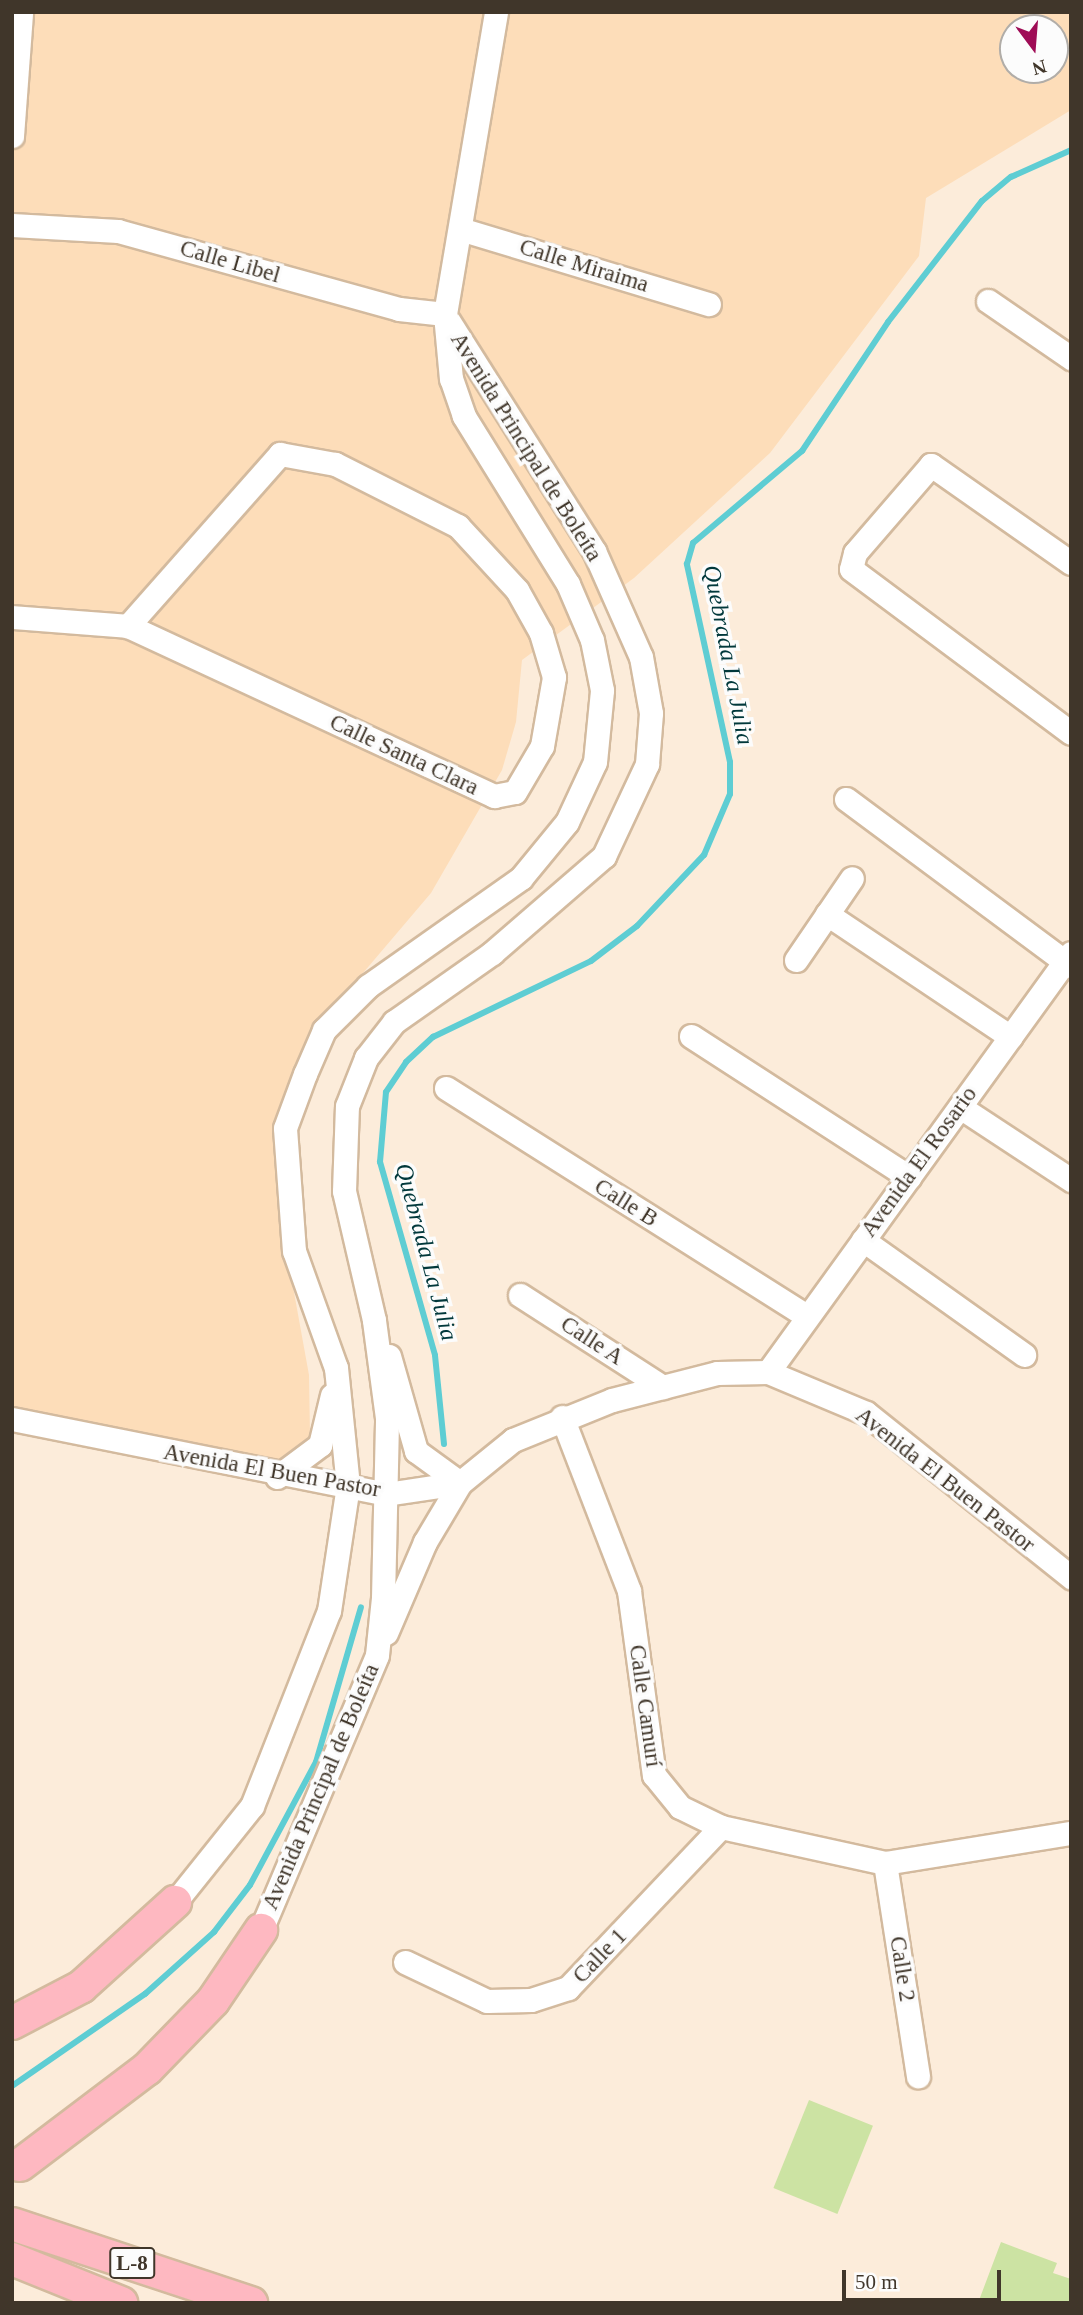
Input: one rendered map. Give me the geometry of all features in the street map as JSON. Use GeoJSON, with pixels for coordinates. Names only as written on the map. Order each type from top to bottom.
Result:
{"type":"FeatureCollection","features":[{"type":"Feature","properties":{"kind":"highway"},"geometry":{"type":"LineString","coordinates":[[12,2023],[81,1987],[175,1902]]}},
{"type":"Feature","properties":{"kind":"highway"},"geometry":{"type":"LineString","coordinates":[[20,2165],[147,2069],[212,2001],[261,1930]]}},
{"type":"Feature","properties":{"kind":"highway","name":"L-8"},"geometry":{"type":"LineString","coordinates":[[12,2224],[251,2303]]}},
{"type":"Feature","properties":{"kind":"highway","name":"L-8"},"geometry":{"type":"LineString","coordinates":[[12,2259],[121,2303]]}},
{"type":"Feature","properties":{"kind":"street"},"geometry":{"type":"LineString","coordinates":[[12,136],[21,12]]}},
{"type":"Feature","properties":{"kind":"street","name":"Avenida Principal de Boleíta"},"geometry":{"type":"LineString","coordinates":[[175,1902],[252,1805],[297,1704],[329,1611],[348,1486],[336,1368],[294,1251],[285,1128],[324,1030],[368,986],[521,878],[567,822],[595,762],[601,690],[592,640],[568,584],[464,416],[451,379],[445,314],[496,12]]}},
{"type":"Feature","properties":{"kind":"street","name":"Calle Libel"},"geometry":{"type":"LineString","coordinates":[[12,225],[118,231],[399,309],[445,314]]}},
{"type":"Feature","properties":{"kind":"street","name":"Calle Miraima"},"geometry":{"type":"LineString","coordinates":[[460,229],[709,304]]}},
{"type":"Feature","properties":{"kind":"street"},"geometry":{"type":"LineString","coordinates":[[988,300],[1071,358]]}},
{"type":"Feature","properties":{"kind":"street","name":"Avenida Principal de Boleíta"},"geometry":{"type":"LineString","coordinates":[[261,1930],[377,1656],[386,1494],[387,1418],[374,1320],[344,1191],[347,1106],[366,1058],[394,1022],[492,953],[604,856],[647,764],[651,713],[641,657],[594,551],[513,432],[445,314]]}},
{"type":"Feature","properties":{"kind":"street","name":"Calle Santa Clara"},"geometry":{"type":"LineString","coordinates":[[12,617],[128,626],[494,796],[515,792],[542,746],[554,677],[541,633],[517,590],[458,526],[335,464],[280,454],[128,626]]}},
{"type":"Feature","properties":{"kind":"street"},"geometry":{"type":"LineString","coordinates":[[1071,563],[931,465],[855,553],[851,569],[1071,733]]}},
{"type":"Feature","properties":{"kind":"street"},"geometry":{"type":"LineString","coordinates":[[846,799],[1069,960]]}},
{"type":"Feature","properties":{"kind":"street"},"geometry":{"type":"LineString","coordinates":[[796,960],[852,878]]}},
{"type":"Feature","properties":{"kind":"street"},"geometry":{"type":"LineString","coordinates":[[827,914],[1011,1037]]}},
{"type":"Feature","properties":{"kind":"street","name":"Avenida El Rosario"},"geometry":{"type":"LineString","coordinates":[[768,1372],[1069,960]]}},
{"type":"Feature","properties":{"kind":"street"},"geometry":{"type":"LineString","coordinates":[[691,1036],[909,1177]]}},
{"type":"Feature","properties":{"kind":"street","name":"Calle B"},"geometry":{"type":"LineString","coordinates":[[446,1088],[807,1316]]}},
{"type":"Feature","properties":{"kind":"street"},"geometry":{"type":"LineString","coordinates":[[960,1107],[1071,1180]]}},
{"type":"Feature","properties":{"kind":"street"},"geometry":{"type":"LineString","coordinates":[[863,1240],[1024,1355]]}},
{"type":"Feature","properties":{"kind":"street","name":"Calle A"},"geometry":{"type":"LineString","coordinates":[[520,1295],[663,1387]]}},
{"type":"Feature","properties":{"kind":"street"},"geometry":{"type":"LineString","coordinates":[[374,1320],[416,1451],[460,1483],[425,1542],[377,1656]]}},
{"type":"Feature","properties":{"kind":"street"},"geometry":{"type":"LineString","coordinates":[[277,1477],[320,1445],[336,1368]]}},
{"type":"Feature","properties":{"kind":"street","name":"Avenida El Buen Pastor"},"geometry":{"type":"LineString","coordinates":[[12,1419],[277,1477],[386,1494],[460,1483],[513,1440],[562,1417],[717,1373],[768,1372],[866,1413],[1071,1577]]}},
{"type":"Feature","properties":{"kind":"street","name":"Calle Camurí"},"geometry":{"type":"LineString","coordinates":[[562,1417],[629,1591],[654,1775],[680,1807],[721,1827],[885,1863],[1071,1833]]}},
{"type":"Feature","properties":{"kind":"street","name":"Calle 1"},"geometry":{"type":"LineString","coordinates":[[405,1962],[487,2001],[531,2000],[568,1989],[721,1827]]}},
{"type":"Feature","properties":{"kind":"street","name":"Calle 2"},"geometry":{"type":"LineString","coordinates":[[885,1863],[918,2076]]}},
{"type":"Feature","properties":{"kind":"shaded area"},"geometry":{"type":"Polygon","coordinates":[[[12,12],[1071,12],[1071,110],[926,198],[919,256],[770,453],[634,578],[522,660],[516,722],[502,770],[431,893],[346,993],[287,1109],[288,1259],[309,1375],[310,1435],[302,1453],[279,1466],[12,1415],[12,12]]]}},
{"type":"Feature","properties":{"kind":"green space"},"geometry":{"type":"Polygon","coordinates":[[[809,2100],[873,2126],[837,2214],[773,2188],[809,2100]]]}},
{"type":"Feature","properties":{"kind":"green space"},"geometry":{"type":"Polygon","coordinates":[[[1001,2242],[1057,2263],[1053,2273],[1071,2279],[1071,2303],[978,2303],[1001,2242]]]}},
{"type":"Feature","properties":{"kind":"waterway","name":"Quebrada La Julia"},"geometry":{"type":"LineString","coordinates":[[444,1444],[435,1355],[380,1162],[386,1092],[406,1062],[433,1037],[591,961],[637,926],[704,855],[730,794],[730,762],[687,564],[693,543],[802,451],[888,322],[982,201],[1011,177],[1071,150]]}},
{"type":"Feature","properties":{"kind":"waterway","name":"Quebrada La Julia"},"geometry":{"type":"LineString","coordinates":[[12,2086],[145,1994],[214,1932],[250,1885],[316,1762],[361,1607]]}}]}
